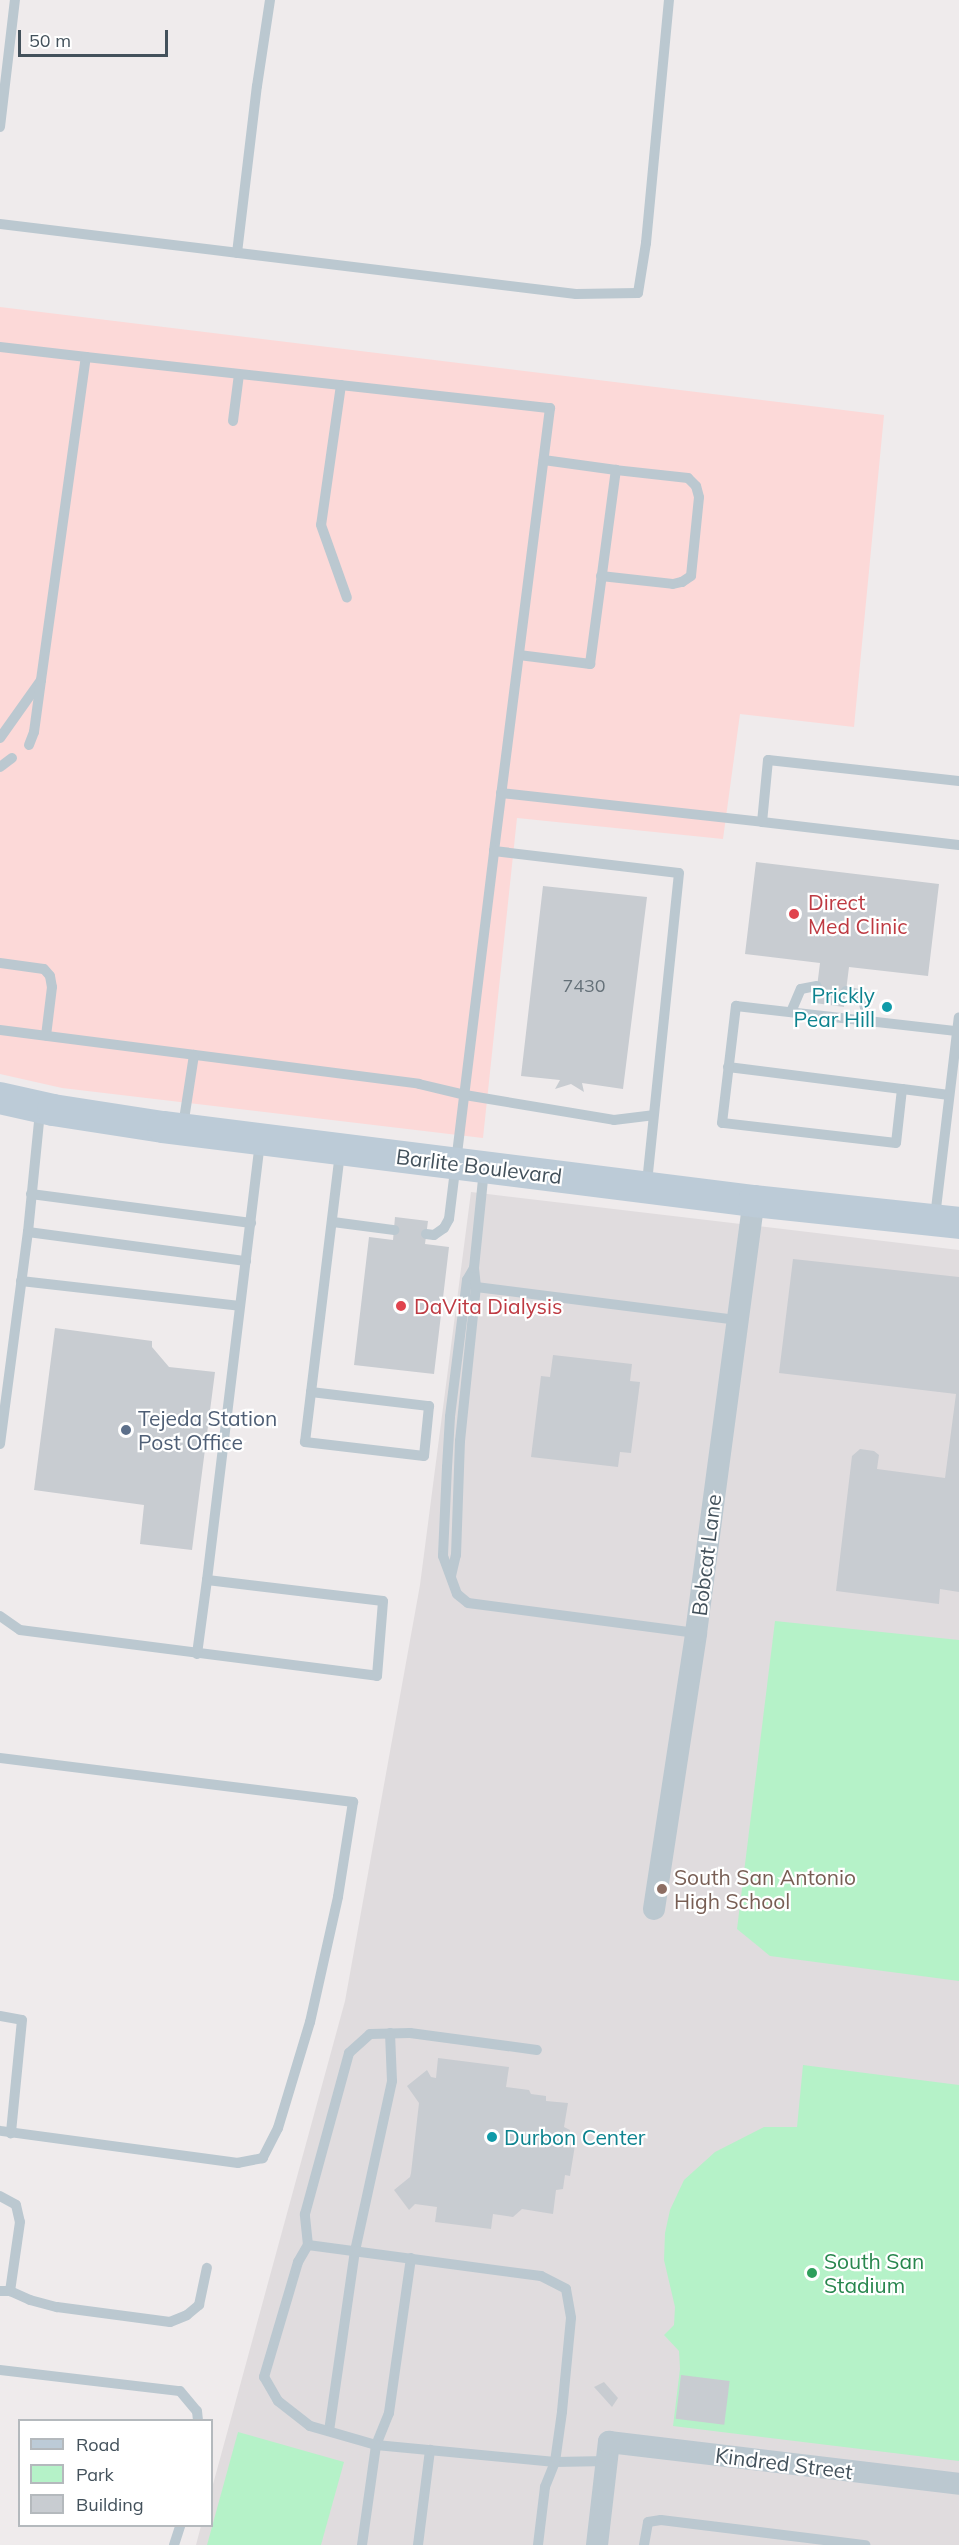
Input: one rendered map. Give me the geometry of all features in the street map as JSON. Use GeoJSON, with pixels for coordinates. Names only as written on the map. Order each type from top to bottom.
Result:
{"type":"FeatureCollection","features":[{"type":"Feature","properties":{"kind":"street","name":"Barlite Boulevard"},"geometry":{"type":"LineString","coordinates":[[0,1098],[40,1107],[182,1130],[471,1164],[754,1201],[947,1222]]}},
{"type":"Feature","properties":{"kind":"street","name":"Bobcat Lane"},"geometry":{"type":"LineString","coordinates":[[654,1909],[696,1633],[736,1320],[754,1201]]}},
{"type":"Feature","properties":{"kind":"street","name":"Kindred Street"},"geometry":{"type":"LineString","coordinates":[[608,2451],[959,2484]]}},
{"type":"Feature","properties":{"kind":"street"},"geometry":{"type":"LineString","coordinates":[[597,2545],[608,2451]]}},
{"type":"Feature","properties":{"kind":"lane"},"geometry":{"type":"LineString","coordinates":[[0,127],[15,0]]}},
{"type":"Feature","properties":{"kind":"lane"},"geometry":{"type":"LineString","coordinates":[[237,253],[270,0]]}},
{"type":"Feature","properties":{"kind":"lane"},"geometry":{"type":"LineString","coordinates":[[0,224],[576,294],[638,293],[646,243],[669,0]]}},
{"type":"Feature","properties":{"kind":"lane"},"geometry":{"type":"LineString","coordinates":[[0,347],[550,408],[465,1095],[471,1164],[479,1206],[474,1268],[476,1287],[460,1441],[456,1555],[451,1576]]}},
{"type":"Feature","properties":{"kind":"lane"},"geometry":{"type":"LineString","coordinates":[[29,745],[34,732],[86,357]]}},
{"type":"Feature","properties":{"kind":"lane"},"geometry":{"type":"LineString","coordinates":[[233,421],[239,374]]}},
{"type":"Feature","properties":{"kind":"lane"},"geometry":{"type":"LineString","coordinates":[[341,385],[321,525],[347,598]]}},
{"type":"Feature","properties":{"kind":"lane"},"geometry":{"type":"LineString","coordinates":[[544,460],[688,478],[696,486],[699,497],[691,576],[682,582],[673,584],[601,576]]}},
{"type":"Feature","properties":{"kind":"lane"},"geometry":{"type":"LineString","coordinates":[[519,655],[590,664],[616,470]]}},
{"type":"Feature","properties":{"kind":"lane"},"geometry":{"type":"LineString","coordinates":[[0,738],[41,680]]}},
{"type":"Feature","properties":{"kind":"lane"},"geometry":{"type":"LineString","coordinates":[[0,767],[12,758]]}},
{"type":"Feature","properties":{"kind":"lane"},"geometry":{"type":"LineString","coordinates":[[762,822],[768,760],[959,781]]}},
{"type":"Feature","properties":{"kind":"lane"},"geometry":{"type":"LineString","coordinates":[[501,793],[959,845]]}},
{"type":"Feature","properties":{"kind":"lane"},"geometry":{"type":"LineString","coordinates":[[494,851],[679,873],[647,1187]]}},
{"type":"Feature","properties":{"kind":"lane"},"geometry":{"type":"LineString","coordinates":[[0,963],[44,969],[50,976],[52,987],[46,1036]]}},
{"type":"Feature","properties":{"kind":"lane"},"geometry":{"type":"LineString","coordinates":[[791,1012],[801,989],[817,986]]}},
{"type":"Feature","properties":{"kind":"lane"},"geometry":{"type":"LineString","coordinates":[[846,991],[862,995],[868,1021]]}},
{"type":"Feature","properties":{"kind":"lane"},"geometry":{"type":"LineString","coordinates":[[902,1089],[896,1143],[722,1123],[735,1006],[957,1031]]}},
{"type":"Feature","properties":{"kind":"lane"},"geometry":{"type":"LineString","coordinates":[[947,1222],[950,1095],[959,1017]]}},
{"type":"Feature","properties":{"kind":"lane"},"geometry":{"type":"LineString","coordinates":[[0,1030],[419,1084],[465,1095],[614,1120],[653,1115]]}},
{"type":"Feature","properties":{"kind":"lane"},"geometry":{"type":"LineString","coordinates":[[182,1130],[194,1055]]}},
{"type":"Feature","properties":{"kind":"lane"},"geometry":{"type":"LineString","coordinates":[[728,1067],[950,1095]]}},
{"type":"Feature","properties":{"kind":"lane"},"geometry":{"type":"LineString","coordinates":[[0,1444],[28,1232],[40,1107]]}},
{"type":"Feature","properties":{"kind":"lane"},"geometry":{"type":"LineString","coordinates":[[197,1654],[261,1139]]}},
{"type":"Feature","properties":{"kind":"lane"},"geometry":{"type":"LineString","coordinates":[[311,1392],[429,1406],[424,1456],[305,1442],[340,1150]]}},
{"type":"Feature","properties":{"kind":"lane"},"geometry":{"type":"LineString","coordinates":[[426,1234],[434,1235],[444,1228],[471,1164]]}},
{"type":"Feature","properties":{"kind":"lane"},"geometry":{"type":"LineString","coordinates":[[31,1194],[250,1223]]}},
{"type":"Feature","properties":{"kind":"lane"},"geometry":{"type":"LineString","coordinates":[[333,1222],[394,1230]]}},
{"type":"Feature","properties":{"kind":"lane"},"geometry":{"type":"LineString","coordinates":[[28,1232],[246,1261]]}},
{"type":"Feature","properties":{"kind":"lane"},"geometry":{"type":"LineString","coordinates":[[474,1268],[467,1280],[450,1417],[443,1556],[457,1594],[468,1603],[696,1633]]}},
{"type":"Feature","properties":{"kind":"lane"},"geometry":{"type":"LineString","coordinates":[[21,1281],[240,1306]]}},
{"type":"Feature","properties":{"kind":"lane"},"geometry":{"type":"LineString","coordinates":[[476,1287],[736,1320]]}},
{"type":"Feature","properties":{"kind":"lane"},"geometry":{"type":"LineString","coordinates":[[0,1616],[20,1630],[377,1676],[383,1601],[207,1580]]}},
{"type":"Feature","properties":{"kind":"lane"},"geometry":{"type":"LineString","coordinates":[[0,1758],[353,1802],[338,1897],[310,2022],[278,2128],[263,2158],[238,2163],[5,2132],[22,2020],[0,2016]]}},
{"type":"Feature","properties":{"kind":"lane"},"geometry":{"type":"LineString","coordinates":[[329,2432],[355,2251],[392,2081],[390,2033]]}},
{"type":"Feature","properties":{"kind":"lane"},"geometry":{"type":"LineString","coordinates":[[537,2050],[410,2033],[390,2033],[370,2034],[349,2053],[305,2214],[308,2244],[298,2262],[264,2378],[278,2401],[310,2426],[375,2445],[555,2462],[608,2451]]}},
{"type":"Feature","properties":{"kind":"lane"},"geometry":{"type":"LineString","coordinates":[[0,2196],[16,2205],[20,2222],[5,2291],[30,2300],[57,2307],[170,2322],[187,2315],[199,2305],[207,2268]]}},
{"type":"Feature","properties":{"kind":"lane"},"geometry":{"type":"LineString","coordinates":[[308,2244],[542,2276],[566,2289],[571,2318],[555,2462],[545,2487],[538,2545]]}},
{"type":"Feature","properties":{"kind":"lane"},"geometry":{"type":"LineString","coordinates":[[362,2545],[375,2445],[389,2413],[411,2258]]}},
{"type":"Feature","properties":{"kind":"lane"},"geometry":{"type":"LineString","coordinates":[[0,2370],[180,2391],[197,2410],[198,2419]]}},
{"type":"Feature","properties":{"kind":"lane"},"geometry":{"type":"LineString","coordinates":[[418,2545],[430,2450]]}},
{"type":"Feature","properties":{"kind":"lane"},"geometry":{"type":"LineString","coordinates":[[644,2545],[648,2522],[661,2520],[865,2545]]}},
{"type":"Feature","properties":{"kind":"lane"},"geometry":{"type":"LineString","coordinates":[[174,2545],[180,2527]]}},
{"type":"Feature","properties":{"kind":"shaded area"},"geometry":{"type":"Polygon","coordinates":[[[0,307],[884,415],[854,727],[740,714],[723,839],[517,818],[483,1138],[62,1088],[0,1074],[0,307]]]}},
{"type":"Feature","properties":{"kind":"shaded area","name":"South San Antonio High School"},"geometry":{"type":"Polygon","coordinates":[[[471,1192],[959,1250],[959,2545],[196,2545],[201,2527],[213,2527],[213,2484],[345,2001],[420,1585],[471,1192]]]}},
{"type":"Feature","properties":{"kind":"green space"},"geometry":{"type":"Polygon","coordinates":[[[775,1621],[959,1640],[959,1981],[770,1956],[737,1929],[775,1621]]]}},
{"type":"Feature","properties":{"kind":"green space","name":"South San Stadium"},"geometry":{"type":"Polygon","coordinates":[[[803,2065],[959,2085],[959,2461],[673,2426],[680,2369],[679,2351],[664,2335],[674,2325],[675,2307],[664,2260],[665,2233],[670,2210],[684,2180],[715,2152],[764,2127],[797,2127],[803,2065]]]}},
{"type":"Feature","properties":{"kind":"green space"},"geometry":{"type":"Polygon","coordinates":[[[238,2432],[344,2462],[321,2545],[207,2545],[238,2432]]]}},
{"type":"Feature","properties":{"kind":"building"},"geometry":{"type":"Polygon","coordinates":[[[756,862],[939,884],[928,976],[849,967],[844,1007],[815,1003],[820,963],[745,954],[756,862]]]}},
{"type":"Feature","properties":{"kind":"building"},"geometry":{"type":"Polygon","coordinates":[[[543,886],[647,897],[623,1089],[582,1083],[584,1092],[571,1084],[555,1089],[560,1080],[521,1076],[543,886]]]}},
{"type":"Feature","properties":{"kind":"building","name":"DaVita Dialysis"},"geometry":{"type":"Polygon","coordinates":[[[395,1217],[428,1221],[425,1244],[449,1247],[434,1374],[354,1365],[369,1237],[393,1240],[395,1217]]]}},
{"type":"Feature","properties":{"kind":"building"},"geometry":{"type":"Polygon","coordinates":[[[793,1259],[959,1277],[959,1592],[940,1589],[939,1604],[836,1591],[852,1456],[860,1449],[874,1451],[879,1455],[877,1469],[945,1478],[956,1394],[779,1373],[793,1259]]]}},
{"type":"Feature","properties":{"kind":"building"},"geometry":{"type":"Polygon","coordinates":[[[55,1328],[152,1341],[152,1347],[169,1367],[215,1372],[192,1550],[140,1544],[144,1505],[34,1490],[55,1328]]]}},
{"type":"Feature","properties":{"kind":"building"},"geometry":{"type":"Polygon","coordinates":[[[553,1355],[632,1364],[630,1381],[640,1382],[631,1453],[620,1452],[618,1467],[531,1457],[541,1376],[550,1377],[553,1355]]]}},
{"type":"Feature","properties":{"kind":"building","name":"Durbon Center"},"geometry":{"type":"Polygon","coordinates":[[[438,2058],[509,2067],[506,2087],[529,2090],[531,2094],[546,2096],[546,2101],[568,2103],[564,2127],[570,2130],[568,2144],[575,2145],[570,2176],[565,2175],[563,2189],[556,2190],[553,2214],[522,2209],[513,2217],[493,2214],[491,2229],[435,2222],[437,2207],[415,2204],[409,2210],[394,2190],[410,2177],[411,2173],[419,2103],[407,2086],[427,2070],[431,2077],[436,2078],[438,2058]]]}},
{"type":"Feature","properties":{"kind":"building"},"geometry":{"type":"Polygon","coordinates":[[[681,2375],[730,2381],[724,2425],[676,2419],[681,2375]]]}},
{"type":"Feature","properties":{"kind":"building"},"geometry":{"type":"Polygon","coordinates":[[[604,2382],[618,2398],[612,2407],[594,2387],[604,2382]]]}},
{"type":"Feature","properties":{"kind":"place","name":"Direct Med Clinic"},"geometry":{"type":"Point","coordinates":[794,914]}},
{"type":"Feature","properties":{"kind":"place","name":"Prickly Pear Hill"},"geometry":{"type":"Point","coordinates":[887,1007]}},
{"type":"Feature","properties":{"kind":"place","name":"DaVita Dialysis"},"geometry":{"type":"Point","coordinates":[401,1306]}},
{"type":"Feature","properties":{"kind":"place","name":"Tejeda Station Post Office"},"geometry":{"type":"Point","coordinates":[126,1430]}},
{"type":"Feature","properties":{"kind":"place","name":"South San Antonio High School"},"geometry":{"type":"Point","coordinates":[662,1889]}},
{"type":"Feature","properties":{"kind":"place","name":"Durbon Center"},"geometry":{"type":"Point","coordinates":[492,2137]}},
{"type":"Feature","properties":{"kind":"place","name":"South San Stadium"},"geometry":{"type":"Point","coordinates":[812,2273]}}]}
